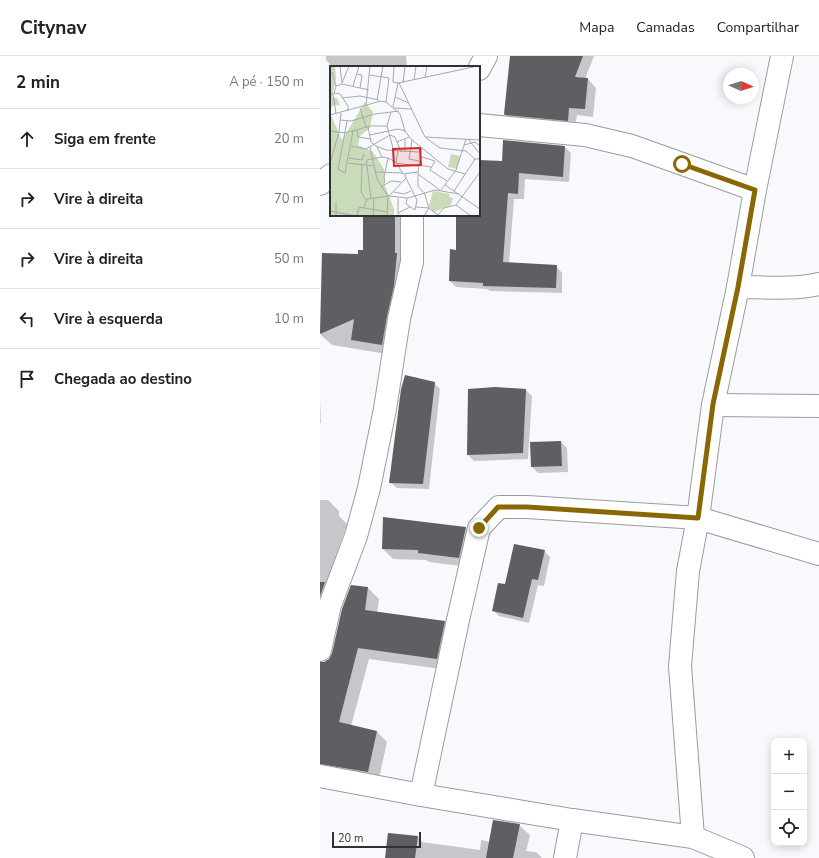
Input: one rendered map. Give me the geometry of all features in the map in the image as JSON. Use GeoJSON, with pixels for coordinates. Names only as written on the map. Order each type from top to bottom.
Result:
{"type":"FeatureCollection","features":[{"type":"Feature","properties":{"kind":"street"},"geometry":{"type":"LineString","coordinates":[[480,67],[486,56]]}},
{"type":"Feature","properties":{"kind":"street"},"geometry":{"type":"LineString","coordinates":[[693,837],[680,666],[688,571],[698,518],[713,404],[738,287],[755,190],[782,56]]}},
{"type":"Feature","properties":{"kind":"street"},"geometry":{"type":"LineString","coordinates":[[480,125],[592,136],[632,146],[755,190]]}},
{"type":"Feature","properties":{"kind":"street"},"geometry":{"type":"LineString","coordinates":[[320,184],[330,177]]}},
{"type":"Feature","properties":{"kind":"street"},"geometry":{"type":"LineString","coordinates":[[320,650],[330,605],[356,536],[369,488],[385,409],[399,319],[412,262],[412,216]]}},
{"type":"Feature","properties":{"kind":"street"},"geometry":{"type":"LineString","coordinates":[[738,287],[778,288],[811,286],[819,284]]}},
{"type":"Feature","properties":{"kind":"street"},"geometry":{"type":"LineString","coordinates":[[713,404],[819,406]]}},
{"type":"Feature","properties":{"kind":"street"},"geometry":{"type":"LineString","coordinates":[[421,796],[479,528],[498,507],[527,507],[698,518],[819,554]]}},
{"type":"Feature","properties":{"kind":"street"},"geometry":{"type":"LineString","coordinates":[[320,776],[421,796],[572,820],[693,837],[743,858]]}},
{"type":"Feature","properties":{"kind":"street"},"geometry":{"type":"LineString","coordinates":[[565,858],[572,820]]}},
{"type":"Feature","properties":{"kind":"building"},"geometry":{"type":"Polygon","coordinates":[[[510,56],[583,56],[575,77],[588,78],[585,109],[569,108],[568,121],[505,115],[510,56]]]}},
{"type":"Feature","properties":{"kind":"building"},"geometry":{"type":"Polygon","coordinates":[[[503,140],[565,146],[563,177],[519,173],[518,194],[508,193],[503,262],[557,265],[556,288],[483,286],[483,283],[449,281],[450,249],[456,250],[456,216],[480,216],[480,160],[502,161],[503,140]]]}},
{"type":"Feature","properties":{"kind":"building"},"geometry":{"type":"Polygon","coordinates":[[[363,216],[395,216],[395,253],[397,253],[394,286],[382,345],[351,340],[354,319],[320,334],[322,253],[358,254],[358,250],[363,250],[363,216]]]}},
{"type":"Feature","properties":{"kind":"building"},"geometry":{"type":"Polygon","coordinates":[[[405,375],[435,382],[423,484],[389,483],[401,389],[405,375]]]}},
{"type":"Feature","properties":{"kind":"building"},"geometry":{"type":"Polygon","coordinates":[[[495,387],[526,389],[523,453],[467,455],[468,389],[495,387]]]}},
{"type":"Feature","properties":{"kind":"building"},"geometry":{"type":"Polygon","coordinates":[[[561,441],[562,466],[531,467],[530,442],[561,441]]]}},
{"type":"Feature","properties":{"kind":"building"},"geometry":{"type":"Polygon","coordinates":[[[383,517],[466,527],[459,558],[418,553],[418,550],[382,549],[383,517]]]}},
{"type":"Feature","properties":{"kind":"building"},"geometry":{"type":"Polygon","coordinates":[[[514,544],[545,550],[538,580],[532,579],[523,618],[492,611],[498,583],[505,584],[514,544]]]}},
{"type":"Feature","properties":{"kind":"building"},"geometry":{"type":"Polygon","coordinates":[[[320,582],[325,582],[320,596],[320,582]]]}},
{"type":"Feature","properties":{"kind":"building"},"geometry":{"type":"Polygon","coordinates":[[[351,585],[368,587],[365,610],[445,621],[437,659],[358,648],[339,722],[377,731],[368,772],[320,764],[320,662],[324,662],[329,659],[332,653],[342,609],[351,585]]]}},
{"type":"Feature","properties":{"kind":"building"},"geometry":{"type":"Polygon","coordinates":[[[493,820],[520,824],[513,858],[486,858],[493,820]]]}},
{"type":"Feature","properties":{"kind":"building"},"geometry":{"type":"Polygon","coordinates":[[[388,833],[418,836],[415,858],[385,858],[388,833]]]}},
{"type":"Feature","properties":{"kind":"route"},"geometry":{"type":"LineString","coordinates":[[479,528],[498,507],[527,507],[698,518],[713,404],[738,287],[755,190],[682,164]]}}]}
